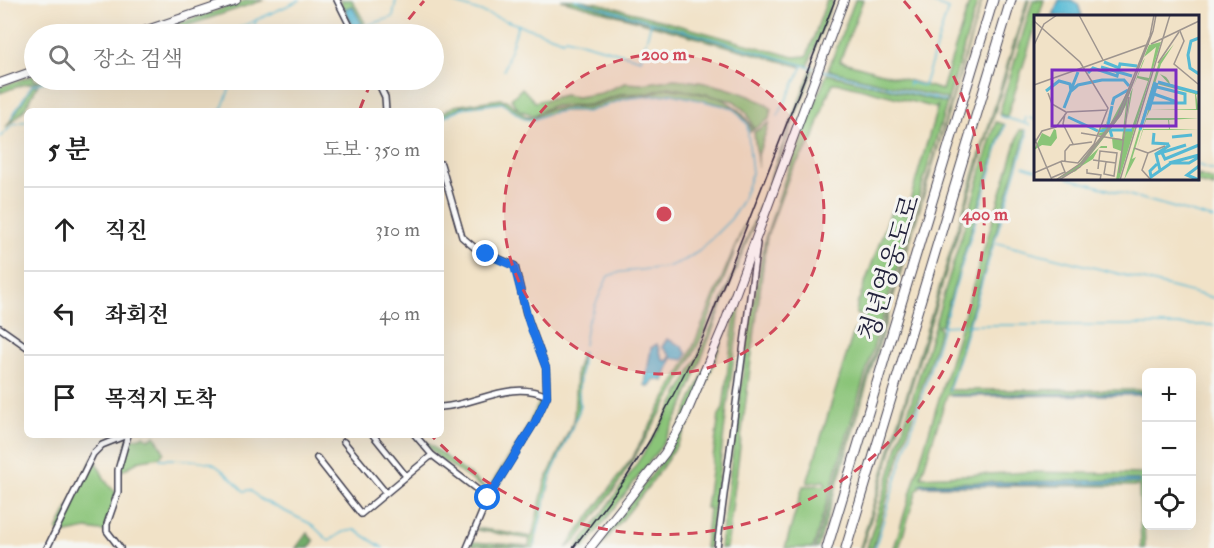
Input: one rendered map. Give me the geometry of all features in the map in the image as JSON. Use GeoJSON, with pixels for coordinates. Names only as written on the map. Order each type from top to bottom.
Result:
{"type":"FeatureCollection","features":[{"type":"Feature","properties":{"kind":"highway","name":"청년영웅도로"},"geometry":{"type":"LineString","coordinates":[[827,548],[993,0]]}},
{"type":"Feature","properties":{"kind":"highway","name":"청년영웅도로"},"geometry":{"type":"LineString","coordinates":[[846,548],[1011,0]]}},
{"type":"Feature","properties":{"kind":"main road"},"geometry":{"type":"LineString","coordinates":[[165,24],[236,0]]}},
{"type":"Feature","properties":{"kind":"main road"},"geometry":{"type":"LineString","coordinates":[[590,548],[676,435],[724,325],[844,0]]}},
{"type":"Feature","properties":{"kind":"main road"},"geometry":{"type":"LineString","coordinates":[[0,83],[24,75]]}},
{"type":"Feature","properties":{"kind":"street"},"geometry":{"type":"LineString","coordinates":[[337,0],[349,24]]}},
{"type":"Feature","properties":{"kind":"street"},"geometry":{"type":"LineString","coordinates":[[382,90],[386,108]]}},
{"type":"Feature","properties":{"kind":"street"},"geometry":{"type":"LineString","coordinates":[[444,174],[462,237],[475,248],[510,262],[518,273],[526,313],[546,368],[547,396],[535,422],[488,498],[467,548]]}},
{"type":"Feature","properties":{"kind":"street"},"geometry":{"type":"LineString","coordinates":[[717,548],[759,227]]}},
{"type":"Feature","properties":{"kind":"street"},"geometry":{"type":"LineString","coordinates":[[0,328],[24,345]]}},
{"type":"Feature","properties":{"kind":"street"},"geometry":{"type":"LineString","coordinates":[[444,406],[514,390],[535,390],[547,396]]}},
{"type":"Feature","properties":{"kind":"street"},"geometry":{"type":"LineString","coordinates":[[47,548],[93,454],[102,445],[120,438]]}},
{"type":"Feature","properties":{"kind":"street"},"geometry":{"type":"LineString","coordinates":[[120,548],[107,531],[107,524],[118,492],[120,460],[127,438]]}},
{"type":"Feature","properties":{"kind":"street"},"geometry":{"type":"LineString","coordinates":[[376,438],[406,476]]}},
{"type":"Feature","properties":{"kind":"street"},"geometry":{"type":"LineString","coordinates":[[418,438],[432,455],[488,498]]}},
{"type":"Feature","properties":{"kind":"street"},"geometry":{"type":"LineString","coordinates":[[344,442],[386,493]]}},
{"type":"Feature","properties":{"kind":"street"},"geometry":{"type":"LineString","coordinates":[[317,458],[361,514],[432,455]]}},
{"type":"Feature","properties":{"kind":"green space"},"geometry":{"type":"Polygon","coordinates":[[[248,0],[264,0],[192,24],[177,24],[248,0]]]}},
{"type":"Feature","properties":{"kind":"green space"},"geometry":{"type":"Polygon","coordinates":[[[340,0],[352,0],[365,23],[362,24],[352,6],[351,24],[340,0]]]}},
{"type":"Feature","properties":{"kind":"green space"},"geometry":{"type":"Polygon","coordinates":[[[561,0],[573,0],[649,24],[561,0]]]}},
{"type":"Feature","properties":{"kind":"green space"},"geometry":{"type":"Polygon","coordinates":[[[578,0],[598,3],[794,57],[807,56],[827,0],[833,0],[808,66],[578,0]]]}},
{"type":"Feature","properties":{"kind":"green space"},"geometry":{"type":"Polygon","coordinates":[[[855,0],[863,0],[840,61],[942,90],[970,0],[978,0],[813,548],[785,548],[803,486],[826,485],[824,481],[807,483],[854,330],[875,331],[862,329],[864,315],[856,314],[857,305],[891,211],[906,214],[938,105],[936,108],[833,83],[813,140],[791,171],[767,236],[727,548],[720,548],[749,328],[765,239],[788,170],[827,74],[946,103],[947,99],[828,70],[855,0]]]}},
{"type":"Feature","properties":{"kind":"green space"},"geometry":{"type":"Polygon","coordinates":[[[982,0],[818,548],[815,548],[982,0]]]}},
{"type":"Feature","properties":{"kind":"green space"},"geometry":{"type":"Polygon","coordinates":[[[1027,0],[1029,0],[862,548],[860,548],[1027,0]]]}},
{"type":"Feature","properties":{"kind":"green space"},"geometry":{"type":"Polygon","coordinates":[[[1033,0],[1044,0],[1039,15],[1034,15],[1034,31],[1007,117],[999,114],[1033,0]]]}},
{"type":"Feature","properties":{"kind":"green space"},"geometry":{"type":"Polygon","coordinates":[[[651,23],[796,63],[802,67],[651,25],[651,23]]]}},
{"type":"Feature","properties":{"kind":"green space"},"geometry":{"type":"Polygon","coordinates":[[[811,70],[813,71],[683,406],[660,448],[584,548],[576,548],[632,472],[695,363],[735,269],[811,70]]]}},
{"type":"Feature","properties":{"kind":"green space"},"geometry":{"type":"Polygon","coordinates":[[[24,79],[24,84],[0,93],[0,87],[24,79]]]}},
{"type":"Feature","properties":{"kind":"green space"},"geometry":{"type":"Polygon","coordinates":[[[674,79],[711,84],[750,96],[771,108],[769,119],[754,129],[747,113],[734,101],[669,87],[650,93],[622,94],[589,105],[552,106],[534,115],[519,110],[511,99],[522,88],[535,102],[564,95],[577,97],[601,93],[625,83],[642,84],[674,79]]]}},
{"type":"Feature","properties":{"kind":"green space"},"geometry":{"type":"Polygon","coordinates":[[[665,88],[716,97],[737,109],[746,118],[753,130],[750,132],[748,123],[733,107],[672,94],[625,98],[587,111],[557,111],[532,119],[524,118],[503,102],[461,107],[444,116],[444,112],[454,106],[501,99],[506,100],[527,117],[535,116],[548,109],[590,106],[623,95],[651,94],[665,88]]]}},
{"type":"Feature","properties":{"kind":"green space"},"geometry":{"type":"Polygon","coordinates":[[[30,90],[35,90],[24,110],[6,128],[30,90]]]}},
{"type":"Feature","properties":{"kind":"green space"},"geometry":{"type":"Polygon","coordinates":[[[996,122],[1004,124],[942,325],[937,326],[940,330],[873,548],[867,548],[996,122]]]}},
{"type":"Feature","properties":{"kind":"green space"},"geometry":{"type":"Polygon","coordinates":[[[769,123],[758,155],[758,167],[754,132],[769,123]]]}},
{"type":"Feature","properties":{"kind":"green space"},"geometry":{"type":"Polygon","coordinates":[[[1020,130],[1025,130],[948,390],[1142,390],[1142,393],[947,395],[921,477],[1030,472],[1142,474],[1142,530],[1144,530],[1145,548],[1141,548],[1139,486],[922,486],[1138,483],[1138,480],[923,483],[917,490],[899,548],[894,548],[1020,130]]]}},
{"type":"Feature","properties":{"kind":"green space"},"geometry":{"type":"Polygon","coordinates":[[[1199,175],[1214,180],[1214,187],[1188,180],[1199,180],[1199,175]]]}},
{"type":"Feature","properties":{"kind":"green space"},"geometry":{"type":"Polygon","coordinates":[[[745,223],[703,335],[676,388],[616,487],[576,541],[566,548],[632,458],[689,356],[745,223]]]}},
{"type":"Feature","properties":{"kind":"green space"},"geometry":{"type":"Polygon","coordinates":[[[743,286],[709,548],[705,548],[709,508],[706,508],[719,415],[723,409],[735,311],[701,397],[679,442],[600,548],[596,548],[666,456],[743,286]]]}},
{"type":"Feature","properties":{"kind":"green space"},"geometry":{"type":"Polygon","coordinates":[[[582,352],[578,381],[579,411],[552,473],[533,548],[471,545],[472,542],[529,546],[530,539],[476,530],[477,528],[532,537],[545,482],[574,420],[576,371],[582,352]]]}},
{"type":"Feature","properties":{"kind":"green space"},"geometry":{"type":"Polygon","coordinates":[[[542,397],[544,398],[541,408],[489,492],[439,458],[420,438],[488,489],[522,437],[542,397]]]}},
{"type":"Feature","properties":{"kind":"green space"},"geometry":{"type":"Polygon","coordinates":[[[128,438],[130,440],[156,438],[164,452],[160,457],[141,460],[120,472],[128,438]]]}},
{"type":"Feature","properties":{"kind":"green space"},"geometry":{"type":"Polygon","coordinates":[[[93,458],[108,485],[116,492],[106,532],[87,529],[62,534],[57,530],[93,458]]]}},
{"type":"Feature","properties":{"kind":"green space"},"geometry":{"type":"Polygon","coordinates":[[[307,533],[314,541],[309,548],[296,548],[307,533]]]}},
{"type":"Feature","properties":{"kind":"water"},"geometry":{"type":"Polygon","coordinates":[[[1059,0],[1071,0],[1078,4],[1082,15],[1053,15],[1059,0]]]}},
{"type":"Feature","properties":{"kind":"water"},"geometry":{"type":"Polygon","coordinates":[[[352,6],[362,24],[352,24],[345,9],[352,6]]]}},
{"type":"Feature","properties":{"kind":"water"},"geometry":{"type":"Polygon","coordinates":[[[667,339],[682,346],[687,354],[684,360],[672,358],[664,381],[654,379],[649,387],[645,385],[651,348],[657,344],[663,360],[667,361],[671,356],[662,347],[667,339]]]}},
{"type":"Feature","properties":{"kind":"water"},"geometry":{"type":"Polygon","coordinates":[[[1142,393],[1142,395],[950,396],[1142,393]]]}},
{"type":"Feature","properties":{"kind":"water"},"geometry":{"type":"Polygon","coordinates":[[[1139,480],[1139,483],[922,486],[920,484],[1139,480]]]}},
{"type":"Feature","properties":{"kind":"waterway"},"geometry":{"type":"LineString","coordinates":[[248,24],[300,0]]}},
{"type":"Feature","properties":{"kind":"waterway"},"geometry":{"type":"LineString","coordinates":[[371,24],[393,17],[396,0]]}},
{"type":"Feature","properties":{"kind":"waterway"},"geometry":{"type":"LineString","coordinates":[[446,0],[563,40],[566,38],[641,59],[651,23]]}},
{"type":"Feature","properties":{"kind":"waterway"},"geometry":{"type":"LineString","coordinates":[[575,0],[814,68]]}},
{"type":"Feature","properties":{"kind":"waterway"},"geometry":{"type":"LineString","coordinates":[[909,85],[909,82],[924,86],[948,9],[925,0]]}},
{"type":"Feature","properties":{"kind":"waterway"},"geometry":{"type":"LineString","coordinates":[[255,24],[257,19]]}},
{"type":"Feature","properties":{"kind":"waterway"},"geometry":{"type":"LineString","coordinates":[[504,70],[518,25]]}},
{"type":"Feature","properties":{"kind":"waterway"},"geometry":{"type":"LineString","coordinates":[[778,116],[803,66]]}},
{"type":"Feature","properties":{"kind":"waterway"},"geometry":{"type":"LineString","coordinates":[[821,70],[945,101]]}},
{"type":"Feature","properties":{"kind":"waterway"},"geometry":{"type":"LineString","coordinates":[[11,118],[29,90]]}},
{"type":"Feature","properties":{"kind":"waterway"},"geometry":{"type":"LineString","coordinates":[[222,108],[229,90]]}},
{"type":"Feature","properties":{"kind":"waterway"},"geometry":{"type":"LineString","coordinates":[[444,117],[462,108],[502,103],[524,119],[533,120],[546,114],[570,110],[587,112],[625,99],[672,94],[733,108],[747,124],[752,173],[742,201],[731,219],[699,251],[685,260],[667,267],[621,272],[608,276],[587,324],[584,345]]}},
{"type":"Feature","properties":{"kind":"waterway"},"geometry":{"type":"LineString","coordinates":[[1000,116],[1030,125]]}},
{"type":"Feature","properties":{"kind":"waterway"},"geometry":{"type":"LineString","coordinates":[[1025,122],[1026,117]]}},
{"type":"Feature","properties":{"kind":"waterway"},"geometry":{"type":"LineString","coordinates":[[1030,118],[1034,119]]}},
{"type":"Feature","properties":{"kind":"waterway"},"geometry":{"type":"LineString","coordinates":[[0,137],[14,124],[24,122]]}},
{"type":"Feature","properties":{"kind":"waterway"},"geometry":{"type":"LineString","coordinates":[[875,548],[1005,125]]}},
{"type":"Feature","properties":{"kind":"waterway"},"geometry":{"type":"LineString","coordinates":[[949,390],[1027,136],[1026,130]]}},
{"type":"Feature","properties":{"kind":"waterway"},"geometry":{"type":"LineString","coordinates":[[1199,165],[1214,170]]}},
{"type":"Feature","properties":{"kind":"waterway"},"geometry":{"type":"LineString","coordinates":[[1023,166],[1034,169]]}},
{"type":"Feature","properties":{"kind":"waterway"},"geometry":{"type":"LineString","coordinates":[[1075,180],[1214,219]]}},
{"type":"Feature","properties":{"kind":"waterway"},"geometry":{"type":"LineString","coordinates":[[997,243],[1214,298]]}},
{"type":"Feature","properties":{"kind":"waterway"},"geometry":{"type":"LineString","coordinates":[[942,326],[962,325]]}},
{"type":"Feature","properties":{"kind":"waterway"},"geometry":{"type":"LineString","coordinates":[[966,325],[1214,325]]}},
{"type":"Feature","properties":{"kind":"waterway"},"geometry":{"type":"LineString","coordinates":[[534,548],[550,478],[580,409],[579,389],[583,352]]}},
{"type":"Feature","properties":{"kind":"waterway"},"geometry":{"type":"LineString","coordinates":[[160,459],[211,463],[225,472],[244,491],[250,490],[260,499],[311,524],[329,541],[343,532],[355,530],[383,548]]}},
{"type":"Feature","properties":{"kind":"railway"},"geometry":{"type":"LineString","coordinates":[[573,548],[626,478],[650,440],[704,335],[835,0]]}},
{"type":"Feature","properties":{"kind":"route"},"geometry":{"type":"LineString","coordinates":[[486,254],[510,262],[518,273],[526,313],[548,379],[547,396],[542,409],[488,498]]}}]}
